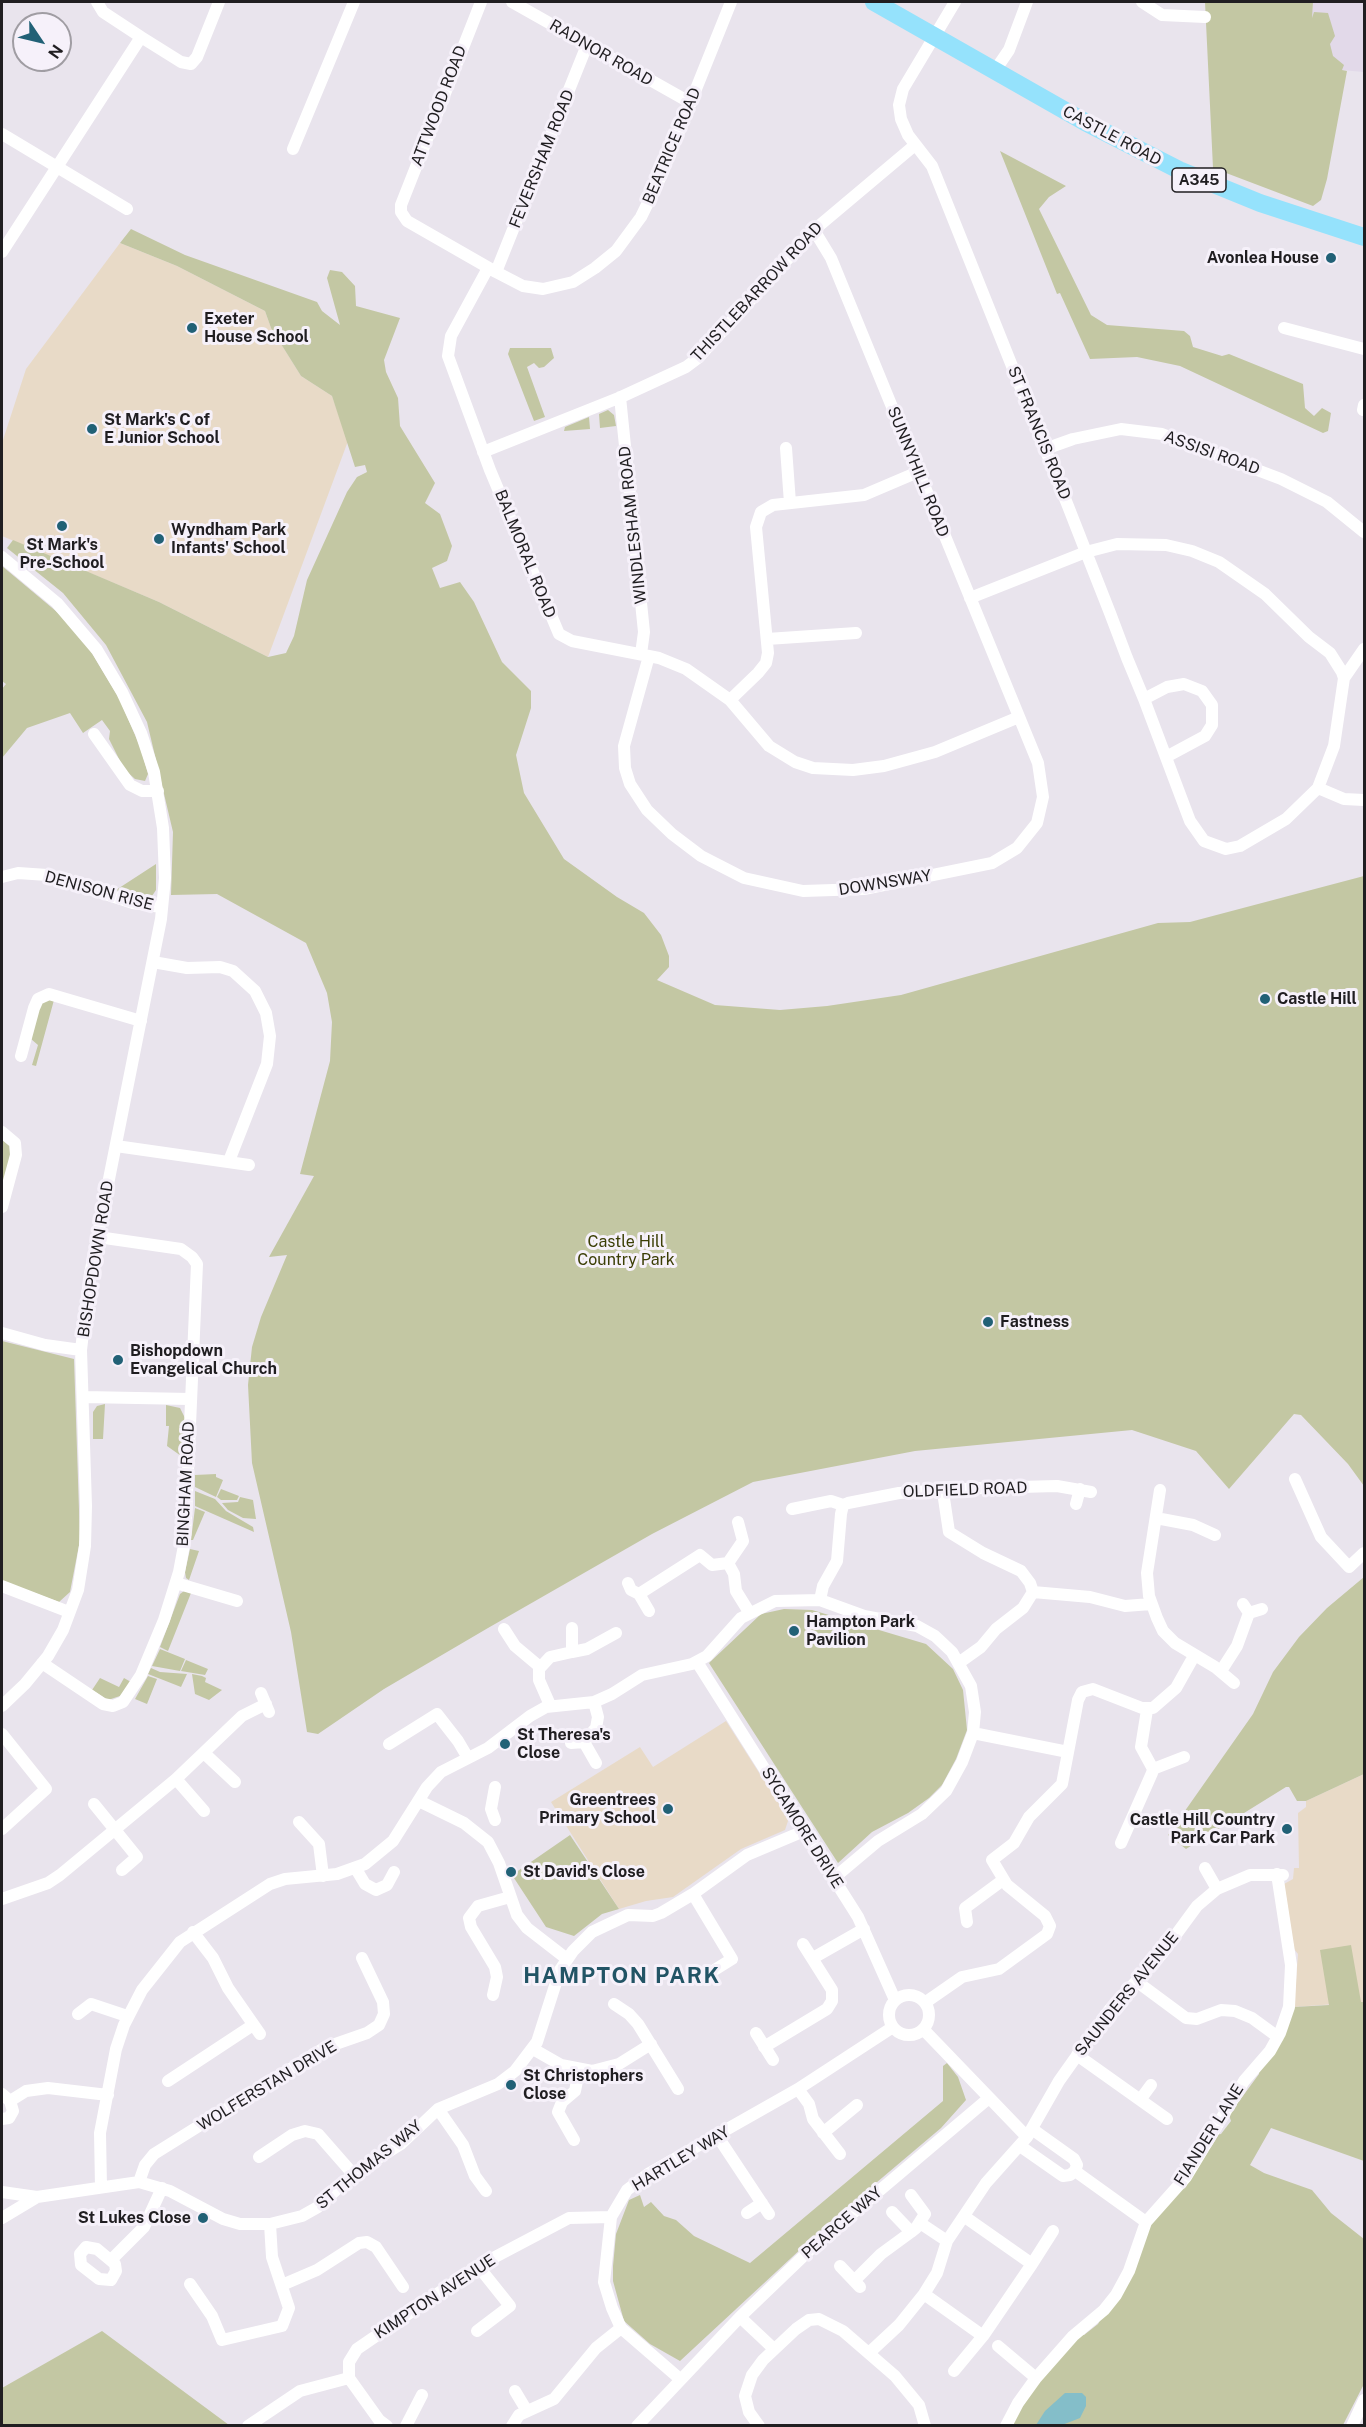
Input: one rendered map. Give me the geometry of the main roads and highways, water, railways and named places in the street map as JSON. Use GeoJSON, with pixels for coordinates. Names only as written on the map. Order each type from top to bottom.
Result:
{"type":"FeatureCollection","features":[{"type":"Feature","properties":{"kind":"main road","name":"CASTLE ROAD"},"geometry":{"type":"LineString","coordinates":[[874,2],[996,69],[1085,122],[1197,179],[1287,213],[1365,237]]}},
{"type":"Feature","properties":{"kind":"water"},"geometry":{"type":"Polygon","coordinates":[[[1065,2393],[1082,2393],[1086,2397],[1086,2406],[1080,2418],[1062,2425],[1036,2425],[1045,2411],[1065,2393]]]}},
{"type":"Feature","properties":{"kind":"place","name":"Avonlea House"},"geometry":{"type":"Point","coordinates":[1331,258]}},
{"type":"Feature","properties":{"kind":"place","name":"Exeter House School"},"geometry":{"type":"Point","coordinates":[192,328]}},
{"type":"Feature","properties":{"kind":"place","name":"St Mark's C of E Junior School"},"geometry":{"type":"Point","coordinates":[92,429]}},
{"type":"Feature","properties":{"kind":"place","name":"St Mark's Pre-School"},"geometry":{"type":"Point","coordinates":[62,526]}},
{"type":"Feature","properties":{"kind":"place","name":"Wyndham Park Infants' School"},"geometry":{"type":"Point","coordinates":[159,539]}},
{"type":"Feature","properties":{"kind":"place","name":"Castle Hill"},"geometry":{"type":"Point","coordinates":[1265,999]}},
{"type":"Feature","properties":{"kind":"place","name":"Fastness"},"geometry":{"type":"Point","coordinates":[988,1322]}},
{"type":"Feature","properties":{"kind":"place","name":"Bishopdown Evangelical Church"},"geometry":{"type":"Point","coordinates":[118,1360]}},
{"type":"Feature","properties":{"kind":"place","name":"Hampton Park Pavilion"},"geometry":{"type":"Point","coordinates":[794,1631]}},
{"type":"Feature","properties":{"kind":"place","name":"St Theresa's Close"},"geometry":{"type":"Point","coordinates":[505,1744]}},
{"type":"Feature","properties":{"kind":"place","name":"Greentrees Primary School"},"geometry":{"type":"Point","coordinates":[668,1809]}},
{"type":"Feature","properties":{"kind":"place","name":"Castle Hill Country Park Car Park"},"geometry":{"type":"Point","coordinates":[1287,1829]}},
{"type":"Feature","properties":{"kind":"place","name":"St David's Close"},"geometry":{"type":"Point","coordinates":[511,1872]}},
{"type":"Feature","properties":{"kind":"place","name":"St Christophers Close"},"geometry":{"type":"Point","coordinates":[511,2085]}},
{"type":"Feature","properties":{"kind":"place","name":"St Lukes Close"},"geometry":{"type":"Point","coordinates":[203,2218]}},
{"type":"Feature","properties":{"kind":"district","name":"HAMPTON PARK"},"geometry":{"type":"Point","coordinates":[622,1976]}},
{"type":"Feature","properties":{"kind":"park label","name":"Castle Hill Country Park"},"geometry":{"type":"Point","coordinates":[626,1251]}}]}
